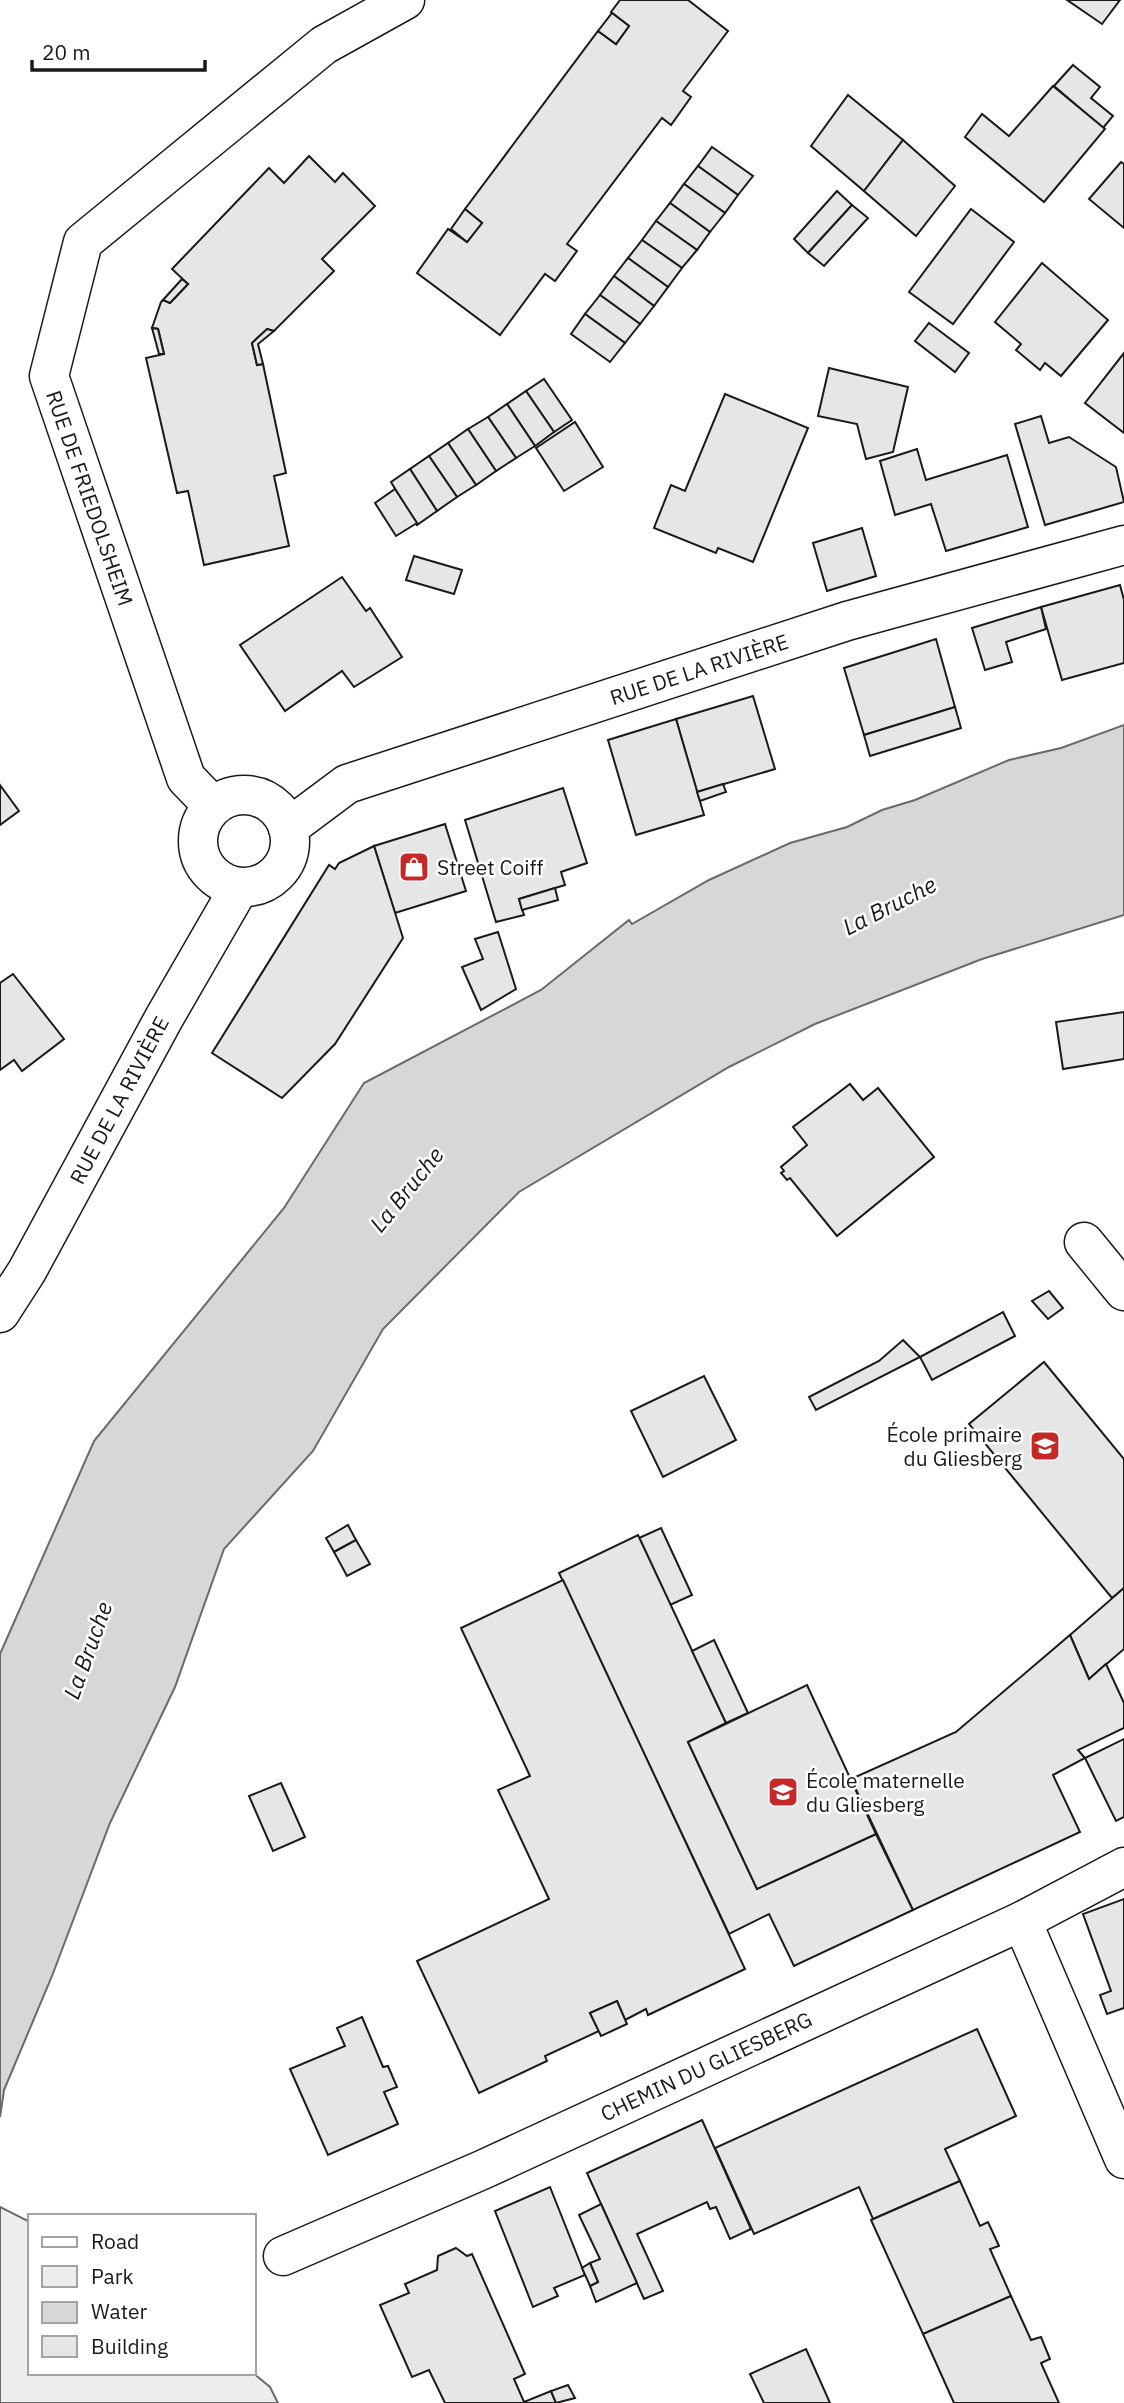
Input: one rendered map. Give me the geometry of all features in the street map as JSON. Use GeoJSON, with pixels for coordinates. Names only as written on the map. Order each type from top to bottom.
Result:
{"type":"FeatureCollection","features":[{"type":"Feature","properties":{"kind":"street","name":"RUE DE FRIEDOLSHEIM"},"geometry":{"type":"LineString","coordinates":[[213,806],[186,778],[49,376],[83,242],[324,45],[405,0]]}},
{"type":"Feature","properties":{"kind":"street","name":"RUE DE LA RIVIÈRE"},"geometry":{"type":"LineString","coordinates":[[288,828],[347,784],[847,621],[1124,545]]}},
{"type":"Feature","properties":{"kind":"street"},"geometry":{"type":"LineString","coordinates":[[256,796],[270,803],[281,814],[288,828],[290,842],[287,857],[280,870],[269,881],[239,888],[212,875],[202,862],[198,832],[213,806],[226,798],[256,796]]}},
{"type":"Feature","properties":{"kind":"street","name":"RUE DE LA RIVIÈRE"},"geometry":{"type":"LineString","coordinates":[[0,1312],[27,1271],[164,1018],[239,888]]}},
{"type":"Feature","properties":{"kind":"street"},"geometry":{"type":"LineString","coordinates":[[1084,1242],[1124,1292]]}},
{"type":"Feature","properties":{"kind":"street","name":"CHEMIN DU GLIESBERG"},"geometry":{"type":"LineString","coordinates":[[283,2256],[482,2170],[1022,1921],[1124,1867]]}},
{"type":"Feature","properties":{"kind":"street"},"geometry":{"type":"LineString","coordinates":[[1022,1921],[1124,2159]]}},
{"type":"Feature","properties":{"kind":"green space"},"geometry":{"type":"Polygon","coordinates":[[[0,2207],[28,2221],[28,2375],[255,2375],[270,2387],[278,2403],[0,2403],[0,2207]]]}},
{"type":"Feature","properties":{"kind":"water","name":"La Bruche"},"geometry":{"type":"Polygon","coordinates":[[[1124,725],[1124,915],[982,959],[815,1024],[729,1067],[519,1192],[383,1329],[313,1451],[224,1549],[175,1687],[110,1823],[52,1976],[4,2090],[0,2117],[0,1654],[94,1441],[284,1208],[364,1083],[541,990],[629,920],[632,924],[709,880],[790,843],[847,827],[882,810],[915,800],[1009,760],[1061,748],[1124,725]]]}},
{"type":"Feature","properties":{"kind":"building"},"geometry":{"type":"Polygon","coordinates":[[[620,0],[688,0],[728,31],[683,91],[691,97],[671,125],[662,118],[567,244],[577,251],[555,281],[545,274],[500,335],[417,273],[448,229],[467,242],[482,223],[465,209],[598,31],[616,44],[629,26],[611,12],[620,0]]]}},
{"type":"Feature","properties":{"kind":"building"},"geometry":{"type":"Polygon","coordinates":[[[1067,0],[1120,0],[1102,24],[1067,0]]]}},
{"type":"Feature","properties":{"kind":"building"},"geometry":{"type":"Polygon","coordinates":[[[612,13],[629,26],[616,44],[598,31],[612,13]]]}},
{"type":"Feature","properties":{"kind":"building"},"geometry":{"type":"Polygon","coordinates":[[[1073,65],[1100,87],[1091,98],[1113,116],[1103,128],[1054,86],[1073,65]]]}},
{"type":"Feature","properties":{"kind":"building"},"geometry":{"type":"Polygon","coordinates":[[[1053,86],[1105,129],[1044,202],[965,137],[982,114],[1009,136],[1053,86]]]}},
{"type":"Feature","properties":{"kind":"building"},"geometry":{"type":"Polygon","coordinates":[[[848,95],[903,140],[864,191],[811,146],[848,95]]]}},
{"type":"Feature","properties":{"kind":"building"},"geometry":{"type":"Polygon","coordinates":[[[903,140],[955,186],[916,236],[864,191],[903,140]]]}},
{"type":"Feature","properties":{"kind":"building"},"geometry":{"type":"Polygon","coordinates":[[[712,147],[753,176],[738,195],[698,166],[712,147]]]}},
{"type":"Feature","properties":{"kind":"building"},"geometry":{"type":"Polygon","coordinates":[[[309,156],[335,182],[343,173],[375,206],[322,259],[334,271],[274,331],[267,329],[252,343],[257,365],[263,364],[286,473],[274,476],[289,546],[204,565],[188,491],[177,493],[146,358],[164,354],[158,329],[152,328],[161,302],[163,300],[170,303],[188,284],[172,269],[269,168],[284,183],[309,156]]]}},
{"type":"Feature","properties":{"kind":"building"},"geometry":{"type":"Polygon","coordinates":[[[1121,162],[1124,164],[1124,228],[1089,199],[1121,162]]]}},
{"type":"Feature","properties":{"kind":"building"},"geometry":{"type":"Polygon","coordinates":[[[698,166],[738,195],[725,213],[684,184],[698,166]]]}},
{"type":"Feature","properties":{"kind":"building"},"geometry":{"type":"Polygon","coordinates":[[[684,184],[725,213],[710,232],[670,203],[684,184]]]}},
{"type":"Feature","properties":{"kind":"building"},"geometry":{"type":"Polygon","coordinates":[[[837,191],[852,205],[808,253],[794,239],[837,191]]]}},
{"type":"Feature","properties":{"kind":"building"},"geometry":{"type":"Polygon","coordinates":[[[670,203],[710,232],[697,250],[656,221],[670,203]]]}},
{"type":"Feature","properties":{"kind":"building"},"geometry":{"type":"Polygon","coordinates":[[[852,205],[868,218],[824,266],[808,253],[852,205]]]}},
{"type":"Feature","properties":{"kind":"building"},"geometry":{"type":"Polygon","coordinates":[[[465,209],[482,223],[467,242],[451,229],[465,209]]]}},
{"type":"Feature","properties":{"kind":"building"},"geometry":{"type":"Polygon","coordinates":[[[971,209],[1014,242],[953,324],[909,292],[971,209]]]}},
{"type":"Feature","properties":{"kind":"building"},"geometry":{"type":"Polygon","coordinates":[[[656,221],[697,250],[682,268],[642,240],[656,221]]]}},
{"type":"Feature","properties":{"kind":"building"},"geometry":{"type":"Polygon","coordinates":[[[642,240],[682,268],[668,287],[628,258],[642,240]]]}},
{"type":"Feature","properties":{"kind":"building"},"geometry":{"type":"Polygon","coordinates":[[[628,258],[668,287],[654,306],[614,276],[628,258]]]}},
{"type":"Feature","properties":{"kind":"building"},"geometry":{"type":"Polygon","coordinates":[[[1042,263],[1108,320],[1061,376],[1045,363],[1040,370],[1016,350],[1021,344],[995,322],[1042,263]]]}},
{"type":"Feature","properties":{"kind":"building"},"geometry":{"type":"Polygon","coordinates":[[[614,276],[654,306],[640,324],[600,295],[614,276]]]}},
{"type":"Feature","properties":{"kind":"building"},"geometry":{"type":"Polygon","coordinates":[[[182,279],[188,284],[170,303],[163,300],[182,279]]]}},
{"type":"Feature","properties":{"kind":"building"},"geometry":{"type":"Polygon","coordinates":[[[600,295],[640,324],[625,343],[585,314],[600,295]]]}},
{"type":"Feature","properties":{"kind":"building"},"geometry":{"type":"Polygon","coordinates":[[[585,314],[625,343],[610,362],[571,334],[585,314]]]}},
{"type":"Feature","properties":{"kind":"building"},"geometry":{"type":"Polygon","coordinates":[[[929,323],[969,353],[955,372],[915,341],[929,323]]]}},
{"type":"Feature","properties":{"kind":"building"},"geometry":{"type":"Polygon","coordinates":[[[152,328],[158,329],[164,354],[159,354],[152,328]]]}},
{"type":"Feature","properties":{"kind":"building"},"geometry":{"type":"Polygon","coordinates":[[[267,329],[274,331],[258,344],[263,364],[257,365],[252,343],[267,329]]]}},
{"type":"Feature","properties":{"kind":"building"},"geometry":{"type":"Polygon","coordinates":[[[1124,353],[1124,433],[1085,403],[1124,353]]]}},
{"type":"Feature","properties":{"kind":"building"},"geometry":{"type":"Polygon","coordinates":[[[829,368],[908,387],[893,452],[866,459],[857,424],[818,416],[829,368]]]}},
{"type":"Feature","properties":{"kind":"building"},"geometry":{"type":"Polygon","coordinates":[[[544,379],[572,420],[554,432],[526,391],[544,379]]]}},
{"type":"Feature","properties":{"kind":"building"},"geometry":{"type":"Polygon","coordinates":[[[526,391],[554,432],[535,446],[507,404],[526,391]]]}},
{"type":"Feature","properties":{"kind":"building"},"geometry":{"type":"Polygon","coordinates":[[[725,394],[808,428],[753,562],[718,548],[716,553],[654,528],[671,485],[685,491],[725,394]]]}},
{"type":"Feature","properties":{"kind":"building"},"geometry":{"type":"Polygon","coordinates":[[[507,404],[535,446],[516,458],[488,417],[507,404]]]}},
{"type":"Feature","properties":{"kind":"building"},"geometry":{"type":"Polygon","coordinates":[[[1041,416],[1049,443],[1069,437],[1116,467],[1124,502],[1045,525],[1015,424],[1041,416]]]}},
{"type":"Feature","properties":{"kind":"building"},"geometry":{"type":"Polygon","coordinates":[[[488,417],[516,458],[496,471],[468,429],[488,417]]]}},
{"type":"Feature","properties":{"kind":"building"},"geometry":{"type":"Polygon","coordinates":[[[575,422],[603,467],[564,491],[536,448],[575,422]]]}},
{"type":"Feature","properties":{"kind":"building"},"geometry":{"type":"Polygon","coordinates":[[[468,429],[496,471],[476,485],[448,443],[468,429]]]}},
{"type":"Feature","properties":{"kind":"building"},"geometry":{"type":"Polygon","coordinates":[[[448,443],[476,485],[457,497],[429,456],[448,443]]]}},
{"type":"Feature","properties":{"kind":"building"},"geometry":{"type":"Polygon","coordinates":[[[917,449],[926,480],[1007,455],[1028,527],[946,551],[931,504],[895,515],[880,461],[917,449]]]}},
{"type":"Feature","properties":{"kind":"building"},"geometry":{"type":"Polygon","coordinates":[[[429,456],[457,497],[437,511],[410,469],[429,456]]]}},
{"type":"Feature","properties":{"kind":"building"},"geometry":{"type":"Polygon","coordinates":[[[410,469],[437,511],[417,525],[391,482],[410,469]]]}},
{"type":"Feature","properties":{"kind":"building"},"geometry":{"type":"Polygon","coordinates":[[[395,489],[417,523],[396,536],[375,503],[395,489]]]}},
{"type":"Feature","properties":{"kind":"building"},"geometry":{"type":"Polygon","coordinates":[[[862,528],[876,576],[827,591],[813,543],[862,528]]]}},
{"type":"Feature","properties":{"kind":"building"},"geometry":{"type":"Polygon","coordinates":[[[414,556],[462,570],[454,594],[406,580],[414,556]]]}},
{"type":"Feature","properties":{"kind":"building"},"geometry":{"type":"Polygon","coordinates":[[[342,577],[366,611],[370,608],[402,657],[354,687],[342,671],[285,711],[240,645],[342,577]]]}},
{"type":"Feature","properties":{"kind":"building"},"geometry":{"type":"Polygon","coordinates":[[[1120,585],[1124,600],[1124,663],[1062,680],[1041,607],[1120,585]]]}},
{"type":"Feature","properties":{"kind":"building"},"geometry":{"type":"Polygon","coordinates":[[[1041,607],[1046,629],[1006,642],[1012,662],[985,670],[972,628],[1041,607]]]}},
{"type":"Feature","properties":{"kind":"building"},"geometry":{"type":"Polygon","coordinates":[[[936,639],[955,707],[864,735],[844,668],[936,639]]]}},
{"type":"Feature","properties":{"kind":"building"},"geometry":{"type":"Polygon","coordinates":[[[753,696],[775,769],[697,792],[676,719],[753,696]]]}},
{"type":"Feature","properties":{"kind":"building"},"geometry":{"type":"Polygon","coordinates":[[[955,707],[961,728],[870,756],[864,735],[955,707]]]}},
{"type":"Feature","properties":{"kind":"building"},"geometry":{"type":"Polygon","coordinates":[[[676,719],[704,815],[636,835],[608,740],[676,719]]]}},
{"type":"Feature","properties":{"kind":"building"},"geometry":{"type":"Polygon","coordinates":[[[723,784],[726,792],[700,801],[697,792],[723,784]]]}},
{"type":"Feature","properties":{"kind":"building"},"geometry":{"type":"Polygon","coordinates":[[[0,785],[19,811],[0,825],[0,785]]]}},
{"type":"Feature","properties":{"kind":"building"},"geometry":{"type":"Polygon","coordinates":[[[563,788],[587,863],[561,872],[565,885],[519,899],[524,915],[496,922],[465,820],[563,788]]]}},
{"type":"Feature","properties":{"kind":"building"},"geometry":{"type":"Polygon","coordinates":[[[445,824],[466,891],[395,913],[374,846],[445,824]]]}},
{"type":"Feature","properties":{"kind":"building"},"geometry":{"type":"Polygon","coordinates":[[[374,846],[403,938],[335,1044],[282,1098],[212,1053],[329,865],[335,869],[339,863],[374,846]]]}},
{"type":"Feature","properties":{"kind":"building"},"geometry":{"type":"Polygon","coordinates":[[[555,888],[558,900],[522,910],[519,899],[555,888]]]}},
{"type":"Feature","properties":{"kind":"building"},"geometry":{"type":"Polygon","coordinates":[[[498,932],[516,989],[481,1010],[462,967],[483,959],[475,939],[498,932]]]}},
{"type":"Feature","properties":{"kind":"building"},"geometry":{"type":"Polygon","coordinates":[[[13,974],[64,1039],[22,1071],[14,1060],[0,1070],[0,983],[13,974]]]}},
{"type":"Feature","properties":{"kind":"building"},"geometry":{"type":"Polygon","coordinates":[[[1124,1012],[1124,1059],[1063,1069],[1056,1022],[1124,1012]]]}},
{"type":"Feature","properties":{"kind":"building"},"geometry":{"type":"Polygon","coordinates":[[[850,1084],[863,1100],[878,1088],[934,1157],[837,1236],[790,1178],[787,1180],[781,1173],[784,1171],[781,1167],[807,1145],[793,1127],[850,1084]]]}},
{"type":"Feature","properties":{"kind":"building"},"geometry":{"type":"Polygon","coordinates":[[[1049,1291],[1063,1308],[1048,1319],[1032,1301],[1049,1291]]]}},
{"type":"Feature","properties":{"kind":"building"},"geometry":{"type":"Polygon","coordinates":[[[1003,1312],[1015,1336],[932,1380],[920,1357],[1003,1312]]]}},
{"type":"Feature","properties":{"kind":"building"},"geometry":{"type":"Polygon","coordinates":[[[903,1340],[920,1357],[816,1410],[809,1397],[879,1361],[903,1340]]]}},
{"type":"Feature","properties":{"kind":"building"},"geometry":{"type":"Polygon","coordinates":[[[1044,1362],[1124,1459],[1124,1588],[1112,1598],[969,1424],[1044,1362]]]}},
{"type":"Feature","properties":{"kind":"building"},"geometry":{"type":"Polygon","coordinates":[[[704,1376],[736,1440],[663,1477],[631,1411],[704,1376]]]}},
{"type":"Feature","properties":{"kind":"building"},"geometry":{"type":"Polygon","coordinates":[[[348,1525],[356,1540],[334,1552],[326,1538],[348,1525]]]}},
{"type":"Feature","properties":{"kind":"building"},"geometry":{"type":"Polygon","coordinates":[[[661,1528],[692,1595],[670,1605],[639,1538],[661,1528]]]}},
{"type":"Feature","properties":{"kind":"building"},"geometry":{"type":"Polygon","coordinates":[[[638,1535],[726,1723],[688,1742],[757,1889],[876,1834],[913,1910],[794,1966],[769,1914],[729,1934],[559,1573],[638,1535]]]}},
{"type":"Feature","properties":{"kind":"building"},"geometry":{"type":"Polygon","coordinates":[[[356,1540],[370,1564],[347,1576],[334,1552],[356,1540]]]}},
{"type":"Feature","properties":{"kind":"building"},"geometry":{"type":"Polygon","coordinates":[[[563,1580],[745,1969],[648,2015],[646,2009],[625,2020],[617,2001],[590,2013],[599,2031],[545,2056],[547,2061],[479,2093],[417,1961],[549,1899],[498,1790],[530,1776],[461,1628],[563,1580]]]}},
{"type":"Feature","properties":{"kind":"building"},"geometry":{"type":"Polygon","coordinates":[[[1124,1588],[1124,1649],[1089,1679],[1070,1635],[1124,1588]]]}},
{"type":"Feature","properties":{"kind":"building"},"geometry":{"type":"Polygon","coordinates":[[[1070,1635],[1089,1679],[1106,1664],[1124,1703],[1124,1728],[1078,1750],[1085,1758],[1053,1775],[1080,1832],[913,1910],[851,1779],[956,1732],[1070,1635]]]}},
{"type":"Feature","properties":{"kind":"building"},"geometry":{"type":"Polygon","coordinates":[[[714,1640],[748,1713],[726,1723],[692,1651],[714,1640]]]}},
{"type":"Feature","properties":{"kind":"building"},"geometry":{"type":"Polygon","coordinates":[[[807,1685],[876,1834],[757,1889],[688,1742],[807,1685]]]}},
{"type":"Feature","properties":{"kind":"building"},"geometry":{"type":"Polygon","coordinates":[[[1124,1739],[1124,1817],[1116,1821],[1085,1758],[1124,1739]]]}},
{"type":"Feature","properties":{"kind":"building"},"geometry":{"type":"Polygon","coordinates":[[[281,1783],[305,1837],[273,1851],[249,1796],[281,1783]]]}},
{"type":"Feature","properties":{"kind":"building"},"geometry":{"type":"Polygon","coordinates":[[[1124,1899],[1124,2008],[1107,2014],[1100,1995],[1111,1991],[1083,1914],[1124,1899]]]}},
{"type":"Feature","properties":{"kind":"building"},"geometry":{"type":"Polygon","coordinates":[[[617,2001],[627,2024],[601,2036],[590,2013],[617,2001]]]}},
{"type":"Feature","properties":{"kind":"building"},"geometry":{"type":"Polygon","coordinates":[[[362,2017],[383,2067],[388,2066],[397,2087],[384,2092],[398,2124],[328,2155],[290,2069],[345,2046],[337,2028],[362,2017]]]}},
{"type":"Feature","properties":{"kind":"building"},"geometry":{"type":"Polygon","coordinates":[[[977,2029],[1016,2116],[945,2149],[960,2181],[873,2219],[859,2187],[754,2234],[715,2148],[977,2029]]]}},
{"type":"Feature","properties":{"kind":"building"},"geometry":{"type":"Polygon","coordinates":[[[702,2120],[751,2229],[730,2239],[716,2207],[710,2209],[707,2202],[637,2234],[663,2291],[644,2299],[587,2173],[702,2120]]]}},
{"type":"Feature","properties":{"kind":"building"},"geometry":{"type":"Polygon","coordinates":[[[960,2181],[980,2226],[988,2222],[999,2246],[990,2249],[1011,2296],[923,2334],[871,2220],[960,2181]]]}},
{"type":"Feature","properties":{"kind":"building"},"geometry":{"type":"Polygon","coordinates":[[[550,2187],[585,2275],[554,2288],[558,2296],[533,2307],[495,2211],[550,2187]]]}},
{"type":"Feature","properties":{"kind":"building"},"geometry":{"type":"Polygon","coordinates":[[[601,2204],[637,2283],[596,2302],[590,2286],[598,2282],[590,2263],[600,2259],[579,2215],[601,2204]]]}},
{"type":"Feature","properties":{"kind":"building"},"geometry":{"type":"Polygon","coordinates":[[[456,2248],[467,2256],[472,2254],[525,2374],[514,2379],[524,2402],[551,2391],[556,2403],[445,2403],[429,2370],[412,2377],[380,2305],[409,2293],[405,2284],[437,2270],[438,2256],[456,2248]]]}},
{"type":"Feature","properties":{"kind":"building"},"geometry":{"type":"Polygon","coordinates":[[[590,2263],[598,2282],[590,2286],[582,2268],[590,2263]]]}},
{"type":"Feature","properties":{"kind":"building"},"geometry":{"type":"Polygon","coordinates":[[[1011,2296],[1031,2340],[1041,2337],[1050,2359],[1041,2363],[1059,2403],[954,2403],[923,2334],[1011,2296]]]}},
{"type":"Feature","properties":{"kind":"building"},"geometry":{"type":"Polygon","coordinates":[[[806,2349],[830,2403],[764,2403],[750,2374],[806,2349]]]}},
{"type":"Feature","properties":{"kind":"building"},"geometry":{"type":"Polygon","coordinates":[[[568,2385],[575,2398],[556,2403],[551,2391],[568,2385]]]}},
{"type":"Feature","properties":{"kind":"place","name":"Street Coiff"},"geometry":{"type":"Point","coordinates":[414,867]}},
{"type":"Feature","properties":{"kind":"place","name":"École primaire du Gliesberg"},"geometry":{"type":"Point","coordinates":[1045,1446]}},
{"type":"Feature","properties":{"kind":"place","name":"École maternelle du Gliesberg"},"geometry":{"type":"Point","coordinates":[783,1792]}}]}
